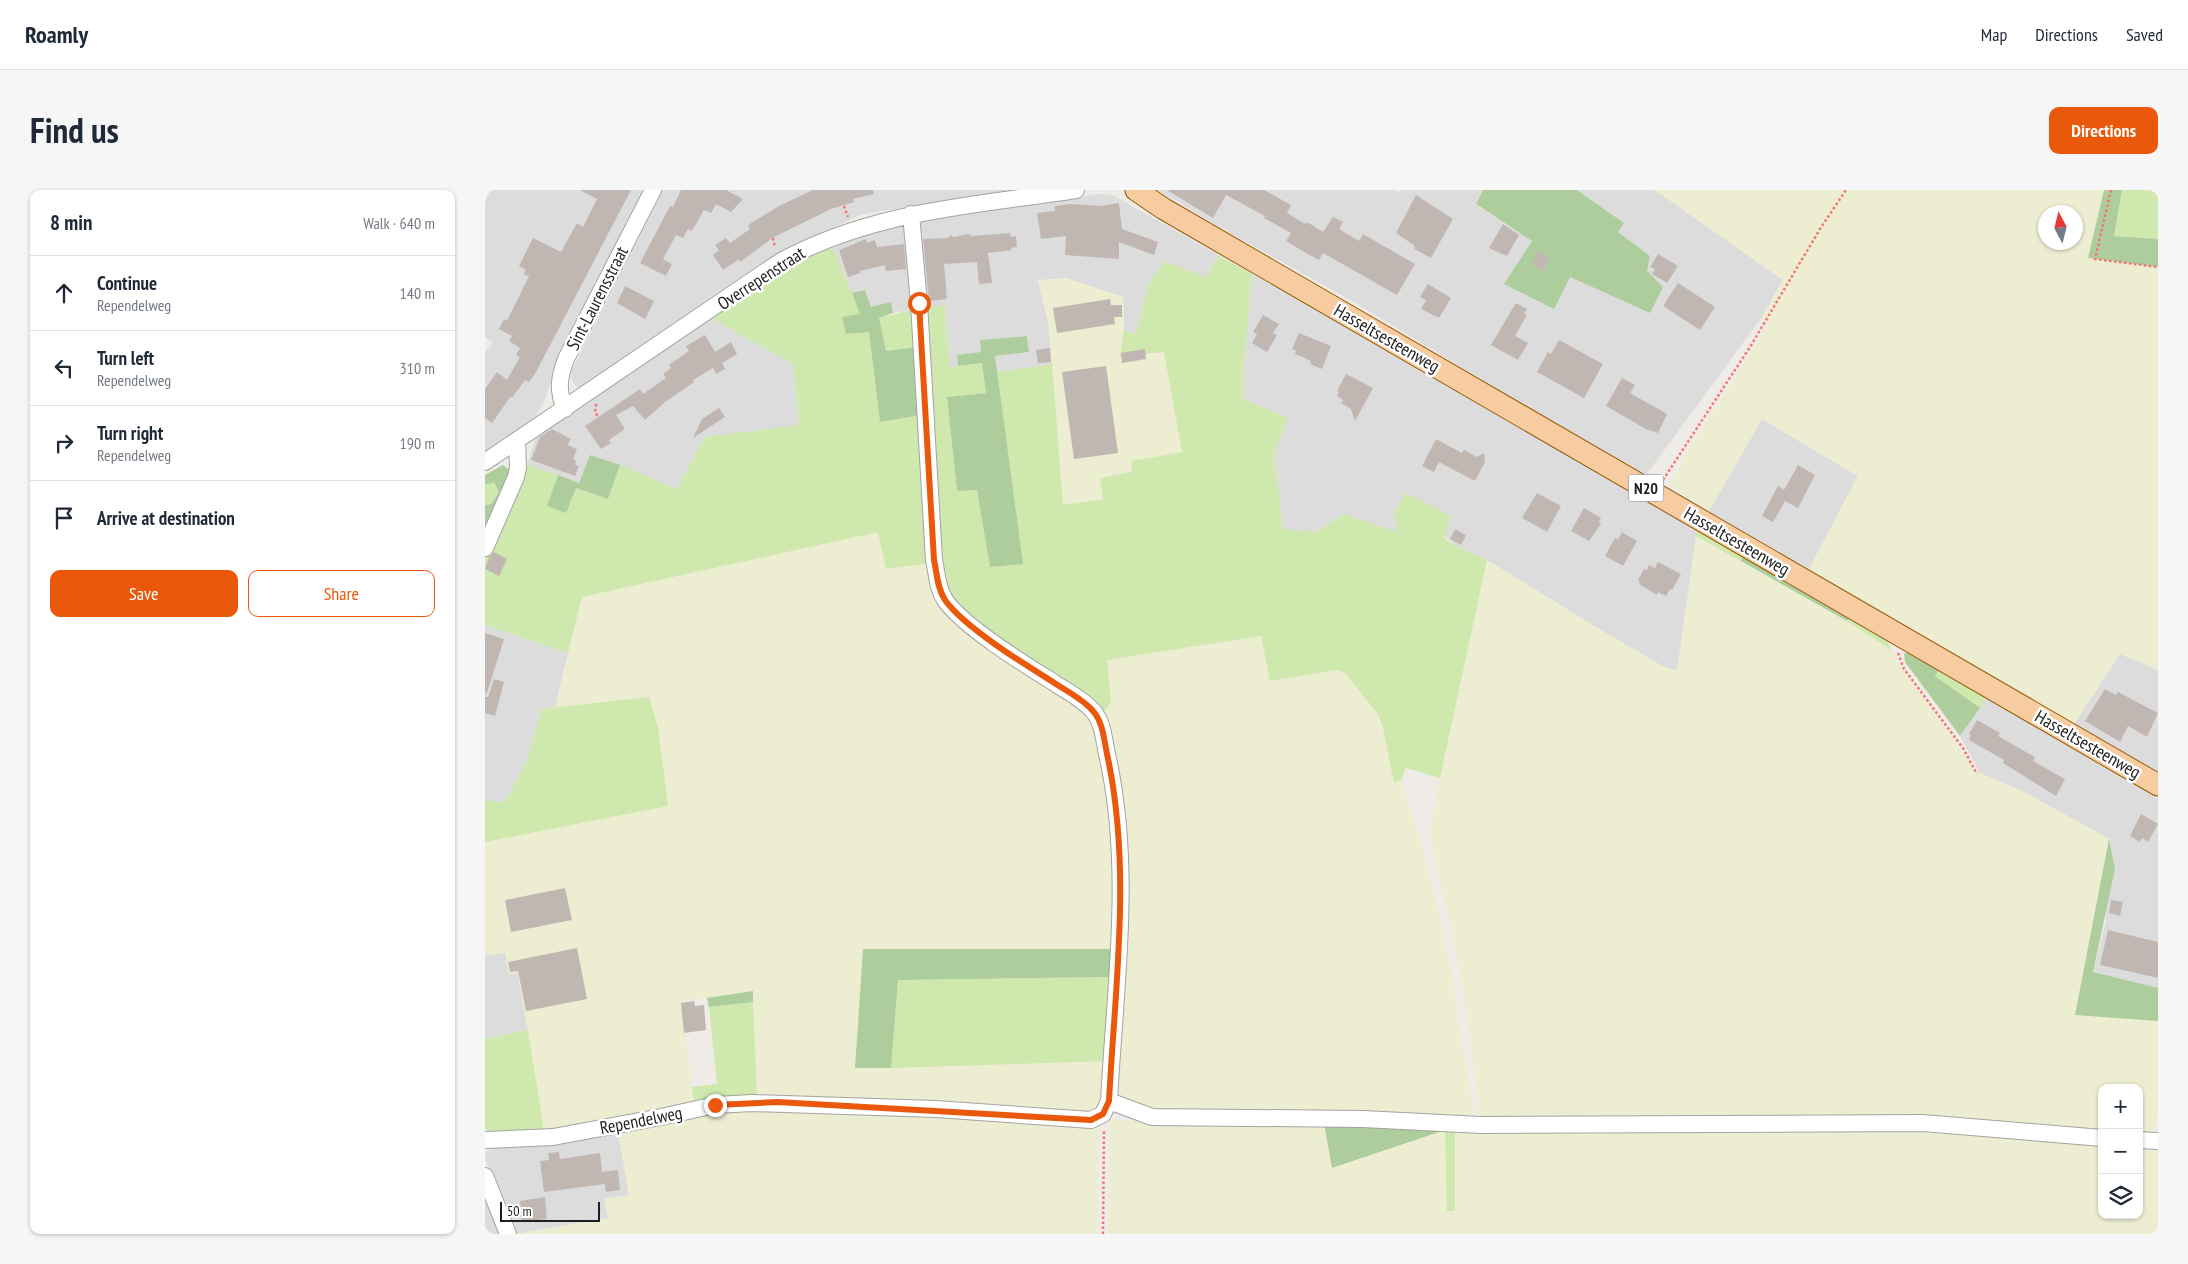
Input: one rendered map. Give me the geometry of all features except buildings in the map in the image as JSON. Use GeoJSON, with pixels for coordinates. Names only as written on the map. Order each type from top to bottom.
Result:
{"type":"FeatureCollection","features":[{"type":"Feature","properties":{"kind":"main road","name":"Hasseltsesteenweg"},"geometry":{"type":"LineString","coordinates":[[1136,190],[1164,209],[2158,785]]}},
{"type":"Feature","properties":{"kind":"street","name":"Sint-Laurensstraat"},"geometry":{"type":"LineString","coordinates":[[565,409],[559,391],[561,372],[566,359],[653,190]]}},
{"type":"Feature","properties":{"kind":"street","name":"Overrepenstraat"},"geometry":{"type":"LineString","coordinates":[[485,462],[781,261],[845,232],[911,214],[1076,190]]}},
{"type":"Feature","properties":{"kind":"street"},"geometry":{"type":"LineString","coordinates":[[911,214],[919,303],[934,560],[939,586],[945,600],[984,635],[1078,698],[1093,711],[1100,724],[1109,762],[1119,831],[1120,929],[1106,1108],[1152,1117],[1363,1119],[1481,1125],[1923,1122],[2098,1138]]}},
{"type":"Feature","properties":{"kind":"street"},"geometry":{"type":"LineString","coordinates":[[485,548],[516,478],[518,468],[517,442]]}},
{"type":"Feature","properties":{"kind":"street","name":"Rependelweg"},"geometry":{"type":"LineString","coordinates":[[485,1140],[553,1137],[715,1105],[752,1103],[926,1109],[1091,1120],[1106,1108]]}},
{"type":"Feature","properties":{"kind":"street"},"geometry":{"type":"LineString","coordinates":[[2143,1140],[2158,1142]]}},
{"type":"Feature","properties":{"kind":"street"},"geometry":{"type":"LineString","coordinates":[[485,1176],[508,1234]]}},
{"type":"Feature","properties":{"kind":"path"},"geometry":{"type":"LineString","coordinates":[[1655,493],[1750,347],[1820,229],[1846,190]]}},
{"type":"Feature","properties":{"kind":"path"},"geometry":{"type":"LineString","coordinates":[[2111,190],[2095,259],[2158,267]]}},
{"type":"Feature","properties":{"kind":"path"},"geometry":{"type":"LineString","coordinates":[[844,206],[848,217]]}},
{"type":"Feature","properties":{"kind":"path"},"geometry":{"type":"LineString","coordinates":[[773,238],[776,251]]}},
{"type":"Feature","properties":{"kind":"path"},"geometry":{"type":"LineString","coordinates":[[598,417],[595,412],[599,399]]}},
{"type":"Feature","properties":{"kind":"path"},"geometry":{"type":"LineString","coordinates":[[1898,634],[1899,661],[1963,748],[1977,774]]}},
{"type":"Feature","properties":{"kind":"path"},"geometry":{"type":"LineString","coordinates":[[1103,1234],[1106,1108]]}},
{"type":"Feature","properties":{"kind":"shaded area"},"geometry":{"type":"Polygon","coordinates":[[[491,190],[645,190],[555,369],[544,402],[529,426],[485,455],[485,352],[493,343],[485,337],[485,202],[491,190]]]}},
{"type":"Feature","properties":{"kind":"shaded area"},"geometry":{"type":"Polygon","coordinates":[[[663,190],[1025,190],[941,201],[859,215],[780,255],[712,297],[582,387],[577,387],[571,379],[572,370],[663,190]]]}},
{"type":"Feature","properties":{"kind":"shaded area"},"geometry":{"type":"Polygon","coordinates":[[[1158,190],[1394,190],[1399,192],[1400,190],[1483,190],[1476,205],[1533,241],[1505,284],[1570,277],[1606,293],[1646,271],[1650,256],[1618,232],[1624,223],[1577,190],[1655,190],[1783,280],[1762,317],[1646,475],[1497,389],[1359,305],[1214,224],[1158,190]]]}},
{"type":"Feature","properties":{"kind":"shaded area"},"geometry":{"type":"Polygon","coordinates":[[[1100,194],[1113,195],[1218,255],[1207,277],[1148,285],[1136,334],[1124,330],[1123,297],[1038,280],[1048,322],[1052,364],[997,372],[995,356],[1029,352],[1027,336],[981,340],[982,352],[958,355],[958,366],[950,367],[945,306],[923,306],[915,220],[1100,194]]]}},
{"type":"Feature","properties":{"kind":"shaded area"},"geometry":{"type":"Polygon","coordinates":[[[902,224],[907,225],[915,309],[893,313],[891,303],[871,308],[865,290],[852,293],[831,244],[902,224]]]}},
{"type":"Feature","properties":{"kind":"shaded area"},"geometry":{"type":"Polygon","coordinates":[[[1252,274],[1697,530],[1677,671],[1664,667],[1487,560],[1453,545],[1407,493],[1394,511],[1397,533],[1344,514],[1315,532],[1283,529],[1274,454],[1288,418],[1243,399],[1243,374],[1252,274]]]}},
{"type":"Feature","properties":{"kind":"shaded area"},"geometry":{"type":"Polygon","coordinates":[[[711,318],[793,364],[799,426],[704,437],[677,489],[590,455],[579,483],[527,465],[536,437],[711,318]]]}},
{"type":"Feature","properties":{"kind":"shaded area"},"geometry":{"type":"Polygon","coordinates":[[[1762,419],[1858,476],[1809,569],[1709,511],[1762,419]]]}},
{"type":"Feature","properties":{"kind":"shaded area"},"geometry":{"type":"Polygon","coordinates":[[[485,625],[568,653],[555,708],[542,709],[526,762],[505,802],[485,801],[485,625]]]}},
{"type":"Feature","properties":{"kind":"shaded area"},"geometry":{"type":"Polygon","coordinates":[[[2120,654],[2158,670],[2158,772],[2074,724],[2120,654]]]}},
{"type":"Feature","properties":{"kind":"shaded area"},"geometry":{"type":"Polygon","coordinates":[[[1986,697],[2158,798],[2158,988],[2093,973],[2106,921],[2109,839],[2022,791],[1980,773],[1960,736],[1986,697]]]}},
{"type":"Feature","properties":{"kind":"shaded area"},"geometry":{"type":"Polygon","coordinates":[[[505,953],[518,973],[528,1030],[485,1039],[485,956],[505,953]]]}},
{"type":"Feature","properties":{"kind":"shaded area"},"geometry":{"type":"Polygon","coordinates":[[[618,1132],[629,1195],[608,1218],[516,1234],[485,1159],[486,1152],[493,1148],[618,1132]]]}},
{"type":"Feature","properties":{"kind":"shaded area"},"geometry":{"type":"Polygon","coordinates":[[[485,1191],[502,1234],[485,1234],[485,1191]]]}},
{"type":"Feature","properties":{"kind":"green space"},"geometry":{"type":"Polygon","coordinates":[[[1483,190],[1577,190],[1624,223],[1618,232],[1650,256],[1647,271],[1663,287],[1650,313],[1570,277],[1554,309],[1504,284],[1532,241],[1476,204],[1483,190]]]}},
{"type":"Feature","properties":{"kind":"green space"},"geometry":{"type":"Polygon","coordinates":[[[1655,190],[2104,190],[2088,258],[2158,267],[2158,670],[2120,654],[2074,724],[1809,569],[1858,476],[1762,419],[1709,511],[1668,484],[1769,323],[1762,317],[1783,280],[1655,190]]]}},
{"type":"Feature","properties":{"kind":"green space"},"geometry":{"type":"Polygon","coordinates":[[[2104,190],[2122,190],[2114,236],[2158,239],[2158,267],[2088,258],[2104,190]]]}},
{"type":"Feature","properties":{"kind":"green space"},"geometry":{"type":"Polygon","coordinates":[[[2122,190],[2158,190],[2158,239],[2114,236],[2122,190]]]}},
{"type":"Feature","properties":{"kind":"green space"},"geometry":{"type":"Polygon","coordinates":[[[831,244],[869,332],[880,422],[921,415],[931,563],[886,569],[878,532],[582,597],[568,653],[485,625],[485,557],[515,500],[527,465],[558,475],[548,506],[575,488],[608,499],[620,465],[677,489],[704,437],[799,425],[793,364],[711,318],[785,270],[831,244]]]}},
{"type":"Feature","properties":{"kind":"green space"},"geometry":{"type":"Polygon","coordinates":[[[1218,255],[1252,274],[1243,374],[1243,399],[1288,418],[1274,454],[1283,529],[1316,532],[1344,514],[1397,532],[1394,511],[1406,493],[1451,516],[1444,538],[1453,545],[1487,560],[1440,778],[1406,768],[1401,780],[1394,783],[1383,728],[1378,714],[1346,674],[1338,670],[1270,681],[1261,636],[1107,660],[1111,702],[1102,714],[992,632],[952,598],[946,588],[942,573],[923,306],[945,306],[950,367],[983,363],[986,393],[947,397],[957,491],[977,490],[990,567],[1022,564],[997,372],[1052,364],[1063,505],[1103,499],[1100,478],[1132,472],[1131,461],[1182,452],[1164,352],[1120,357],[1124,330],[1136,334],[1148,285],[1164,261],[1207,277],[1218,255]]]}},
{"type":"Feature","properties":{"kind":"green space"},"geometry":{"type":"Polygon","coordinates":[[[1066,278],[1123,297],[1124,330],[1120,357],[1164,351],[1182,452],[1131,461],[1132,472],[1100,478],[1103,498],[1063,505],[1048,322],[1038,280],[1066,278]]]}},
{"type":"Feature","properties":{"kind":"green space"},"geometry":{"type":"Polygon","coordinates":[[[865,290],[871,307],[891,302],[893,313],[879,318],[886,351],[918,347],[921,415],[880,422],[869,332],[846,334],[842,317],[860,314],[852,293],[865,290]]]}},
{"type":"Feature","properties":{"kind":"green space"},"geometry":{"type":"Polygon","coordinates":[[[915,309],[918,347],[886,351],[879,318],[915,309]]]}},
{"type":"Feature","properties":{"kind":"green space"},"geometry":{"type":"Polygon","coordinates":[[[1027,336],[1029,352],[995,356],[1023,564],[990,567],[977,490],[957,491],[947,397],[986,393],[982,363],[958,366],[957,355],[981,352],[980,340],[1027,336]]]}},
{"type":"Feature","properties":{"kind":"green space"},"geometry":{"type":"Polygon","coordinates":[[[590,455],[620,465],[608,499],[576,488],[566,513],[547,506],[558,475],[579,483],[590,455]]]}},
{"type":"Feature","properties":{"kind":"green space"},"geometry":{"type":"Polygon","coordinates":[[[503,465],[511,471],[485,529],[485,505],[491,504],[499,492],[494,482],[485,485],[485,475],[503,465]]]}},
{"type":"Feature","properties":{"kind":"green space"},"geometry":{"type":"Polygon","coordinates":[[[494,482],[499,492],[491,504],[485,505],[485,485],[494,482]]]}},
{"type":"Feature","properties":{"kind":"green space"},"geometry":{"type":"Polygon","coordinates":[[[1697,530],[1744,554],[1741,561],[1696,536],[1697,530]]]}},
{"type":"Feature","properties":{"kind":"green space"},"geometry":{"type":"Polygon","coordinates":[[[878,532],[931,563],[936,590],[1091,717],[1112,800],[1115,949],[855,1068],[1107,1061],[1101,1108],[1083,1114],[757,1095],[752,992],[681,1001],[694,1102],[631,1117],[544,1131],[518,973],[509,974],[505,953],[485,956],[485,842],[668,805],[649,698],[555,708],[582,597],[878,532]]]}},
{"type":"Feature","properties":{"kind":"green space"},"geometry":{"type":"Polygon","coordinates":[[[1696,536],[1847,621],[1891,650],[1956,741],[1973,770],[2022,791],[2109,839],[2075,1014],[2158,1021],[2158,1115],[2152,1136],[2143,1135],[2143,1084],[2098,1084],[2098,1131],[1481,1119],[1459,967],[1429,832],[1487,560],[1664,667],[1677,671],[1696,536]]]}},
{"type":"Feature","properties":{"kind":"green space"},"geometry":{"type":"Polygon","coordinates":[[[1744,554],[1850,616],[1847,621],[1741,561],[1744,554]]]}},
{"type":"Feature","properties":{"kind":"green space"},"geometry":{"type":"Polygon","coordinates":[[[1850,616],[1881,634],[1886,639],[1891,650],[1847,621],[1850,616]]]}},
{"type":"Feature","properties":{"kind":"green space"},"geometry":{"type":"Polygon","coordinates":[[[1261,636],[1270,680],[1338,670],[1346,674],[1378,714],[1383,728],[1394,782],[1401,780],[1429,869],[1451,968],[1474,1115],[1472,1120],[1153,1112],[1114,1096],[1125,933],[1102,714],[1111,702],[1106,660],[1261,636]]]}},
{"type":"Feature","properties":{"kind":"green space"},"geometry":{"type":"Polygon","coordinates":[[[1910,652],[1940,668],[1935,676],[1980,708],[1960,736],[1905,662],[1904,654],[1910,652]]]}},
{"type":"Feature","properties":{"kind":"green space"},"geometry":{"type":"Polygon","coordinates":[[[1940,668],[1986,697],[1980,708],[1935,676],[1940,668]]]}},
{"type":"Feature","properties":{"kind":"green space"},"geometry":{"type":"Polygon","coordinates":[[[649,697],[658,727],[668,806],[485,842],[485,801],[505,802],[526,762],[542,709],[649,697]]]}},
{"type":"Feature","properties":{"kind":"green space"},"geometry":{"type":"Polygon","coordinates":[[[2109,839],[2115,869],[2093,972],[2158,988],[2158,1021],[2075,1015],[2109,839]]]}},
{"type":"Feature","properties":{"kind":"green space"},"geometry":{"type":"Polygon","coordinates":[[[863,949],[1115,949],[1112,977],[898,980],[891,1068],[855,1068],[863,949]]]}},
{"type":"Feature","properties":{"kind":"green space"},"geometry":{"type":"Polygon","coordinates":[[[1112,977],[1107,1061],[891,1068],[898,980],[1112,977]]]}},
{"type":"Feature","properties":{"kind":"green space"},"geometry":{"type":"Polygon","coordinates":[[[753,991],[753,1002],[709,1007],[707,998],[753,991]]]}},
{"type":"Feature","properties":{"kind":"green space"},"geometry":{"type":"Polygon","coordinates":[[[753,1002],[757,1095],[694,1102],[692,1087],[717,1084],[709,1007],[753,1002]]]}},
{"type":"Feature","properties":{"kind":"green space"},"geometry":{"type":"Polygon","coordinates":[[[528,1030],[544,1131],[491,1132],[485,1129],[485,1039],[528,1030]]]}},
{"type":"Feature","properties":{"kind":"green space"},"geometry":{"type":"Polygon","coordinates":[[[787,1108],[1095,1125],[1099,1129],[1098,1234],[516,1234],[608,1218],[604,1199],[629,1195],[618,1132],[706,1112],[787,1108]]]}},
{"type":"Feature","properties":{"kind":"green space"},"geometry":{"type":"Polygon","coordinates":[[[1110,1120],[1324,1123],[1445,1130],[1447,1211],[1455,1211],[1455,1127],[1921,1126],[2098,1142],[2098,1219],[2143,1219],[2143,1145],[2158,1147],[2158,1234],[1108,1234],[1110,1120]]]}},
{"type":"Feature","properties":{"kind":"green space"},"geometry":{"type":"Polygon","coordinates":[[[1324,1123],[1445,1130],[1332,1168],[1324,1123]]]}},
{"type":"Feature","properties":{"kind":"green space"},"geometry":{"type":"Polygon","coordinates":[[[1455,1127],[1455,1211],[1447,1211],[1445,1130],[1455,1127]]]}},
{"type":"Feature","properties":{"kind":"route"},"geometry":{"type":"LineString","coordinates":[[715,1105],[777,1102],[1091,1120],[1103,1114],[1109,1101],[1120,938],[1119,831],[1111,772],[1100,724],[1093,711],[1078,698],[984,635],[945,600],[939,586],[934,560],[919,303]]}}]}
